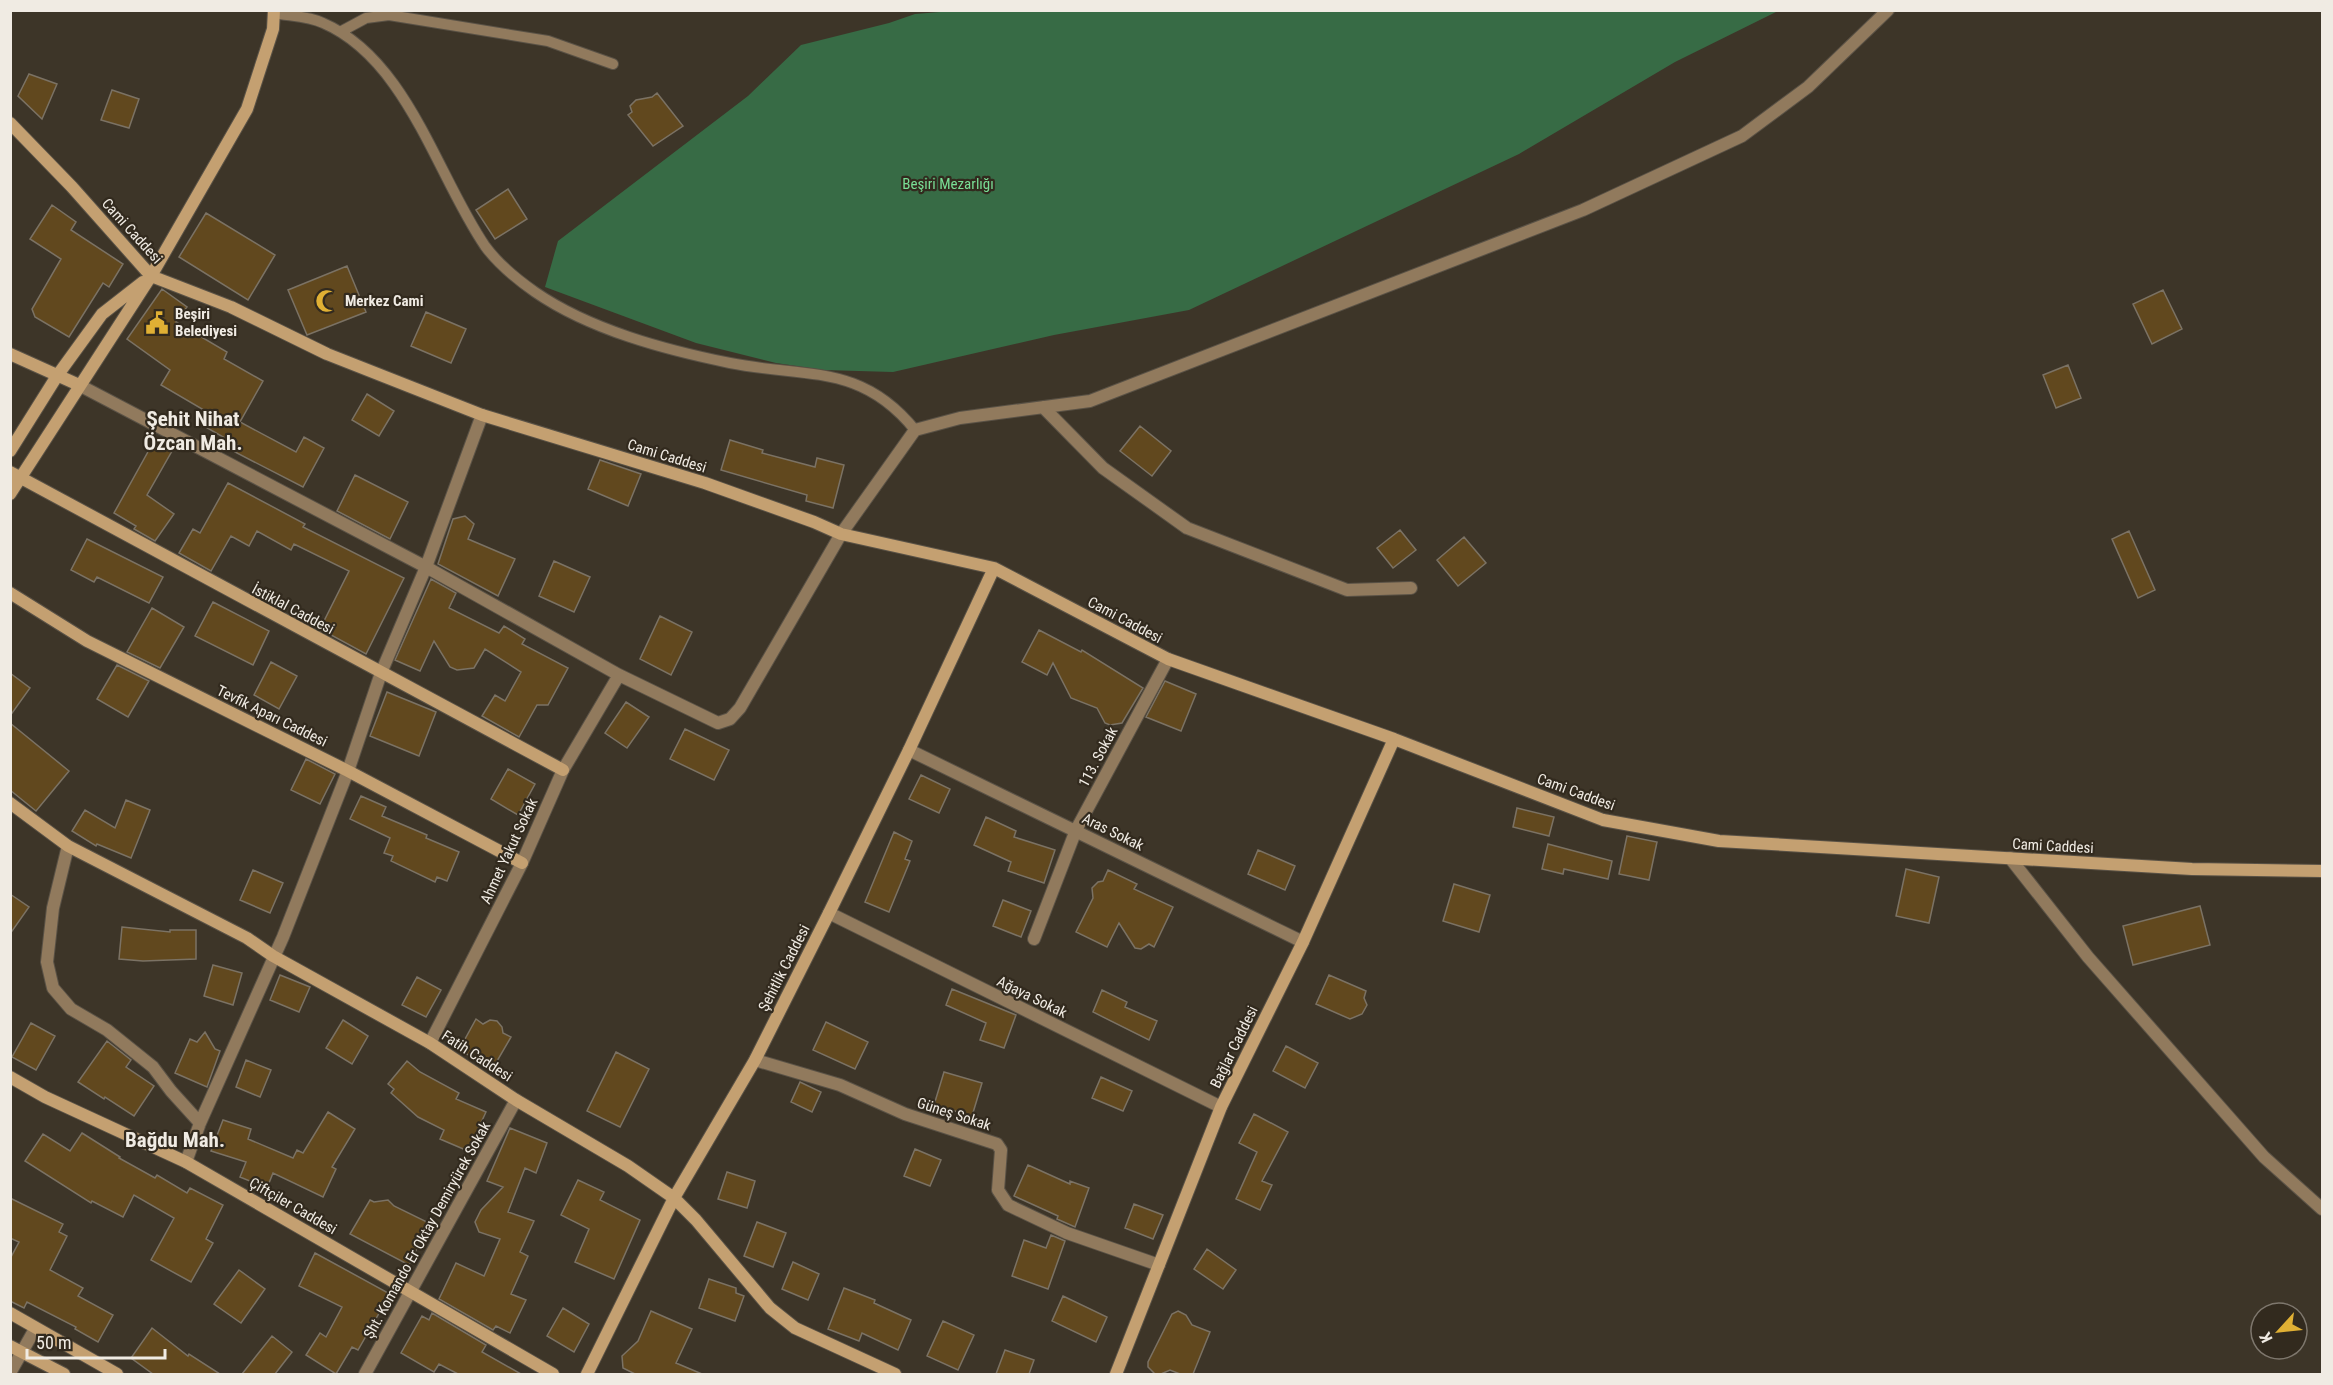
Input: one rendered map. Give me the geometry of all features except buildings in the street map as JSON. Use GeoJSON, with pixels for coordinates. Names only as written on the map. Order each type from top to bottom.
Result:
{"type":"FeatureCollection","features":[{"type":"Feature","properties":{"kind":"street"},"geometry":{"type":"LineString","coordinates":[[10,354],[79,385],[426,567],[619,675],[718,723],[730,719],[740,708],[842,534],[915,430],[960,418],[1090,401],[1583,210],[1742,136],[1808,87],[1888,10]]}},
{"type":"Feature","properties":{"kind":"street"},"geometry":{"type":"LineString","coordinates":[[10,494],[15,476],[151,276],[247,109],[273,29],[274,12]]}},
{"type":"Feature","properties":{"kind":"street","name":"Cami Caddesi"},"geometry":{"type":"LineString","coordinates":[[10,123],[72,187],[151,276],[231,307],[327,354],[482,415],[705,483],[842,534],[994,568],[1168,659],[1394,739],[1603,820],[1719,841],[2192,869],[2322,871]]}},
{"type":"Feature","properties":{"kind":"street"},"geometry":{"type":"LineString","coordinates":[[10,452],[57,376],[102,314],[151,276]]}},
{"type":"Feature","properties":{"kind":"street"},"geometry":{"type":"LineString","coordinates":[[1043,407],[1102,468],[1187,528],[1347,590],[1412,588]]}},
{"type":"Feature","properties":{"kind":"street"},"geometry":{"type":"LineString","coordinates":[[186,1162],[200,1123],[273,956],[348,771],[381,673],[426,567],[482,415]]}},
{"type":"Feature","properties":{"kind":"street","name":"İstiklal Caddesi"},"geometry":{"type":"LineString","coordinates":[[15,476],[563,770]]}},
{"type":"Feature","properties":{"kind":"street","name":"Şehitlik Caddesi"},"geometry":{"type":"LineString","coordinates":[[586,1374],[674,1198],[754,1060],[829,913],[909,750],[994,568]]}},
{"type":"Feature","properties":{"kind":"street","name":"Tevfik Aparı Caddesi"},"geometry":{"type":"LineString","coordinates":[[10,593],[87,641],[348,771],[522,862]]}},
{"type":"Feature","properties":{"kind":"street","name":"113. Sokak"},"geometry":{"type":"LineString","coordinates":[[1034,939],[1076,830],[1168,659]]}},
{"type":"Feature","properties":{"kind":"street","name":"Ahmet Yakut Sokak"},"geometry":{"type":"LineString","coordinates":[[430,1043],[522,862],[563,770],[619,675]]}},
{"type":"Feature","properties":{"kind":"street","name":"Bağlar Caddesi"},"geometry":{"type":"LineString","coordinates":[[1116,1374],[1221,1107],[1302,942],[1394,739]]}},
{"type":"Feature","properties":{"kind":"street","name":"Aras Sokak"},"geometry":{"type":"LineString","coordinates":[[909,750],[1302,942]]}},
{"type":"Feature","properties":{"kind":"street","name":"Fatih Caddesi"},"geometry":{"type":"LineString","coordinates":[[10,802],[68,846],[247,938],[273,956],[430,1043],[516,1100],[628,1166],[674,1198],[696,1220],[770,1308],[795,1328],[895,1374]]}},
{"type":"Feature","properties":{"kind":"street"},"geometry":{"type":"LineString","coordinates":[[68,846],[52,908],[46,962],[53,988],[71,1010],[107,1030],[153,1067],[200,1123]]}},
{"type":"Feature","properties":{"kind":"street"},"geometry":{"type":"LineString","coordinates":[[2010,858],[2088,957],[2264,1157],[2322,1209]]}},
{"type":"Feature","properties":{"kind":"street","name":"Ağaya Sokak"},"geometry":{"type":"LineString","coordinates":[[829,913],[1221,1107]]}},
{"type":"Feature","properties":{"kind":"street","name":"Güneş Sokak"},"geometry":{"type":"LineString","coordinates":[[754,1060],[840,1085],[905,1113],[997,1144],[1001,1150],[998,1190],[1008,1205],[1067,1233],[1160,1265]]}},
{"type":"Feature","properties":{"kind":"street","name":"Çiftçiler Caddesi"},"geometry":{"type":"LineString","coordinates":[[10,1077],[45,1097],[186,1162],[554,1374]]}},
{"type":"Feature","properties":{"kind":"street","name":"Şht. Komando Er Oktay Demiryürek Sokak"},"geometry":{"type":"LineString","coordinates":[[365,1374],[516,1100]]}},
{"type":"Feature","properties":{"kind":"street"},"geometry":{"type":"LineString","coordinates":[[10,1313],[117,1374]]}},
{"type":"Feature","properties":{"kind":"street"},"geometry":{"type":"LineString","coordinates":[[10,1373],[16,1349],[35,1329]]}},
{"type":"Feature","properties":{"kind":"street"},"geometry":{"type":"LineString","coordinates":[[16,1349],[64,1374]]}},
{"type":"Feature","properties":{"kind":"lane"},"geometry":{"type":"LineString","coordinates":[[274,12],[321,22],[340,32],[370,55],[390,79],[430,144],[486,247],[519,280],[536,292],[600,326],[684,353],[733,363],[845,379],[884,399],[906,418],[915,430]]}},
{"type":"Feature","properties":{"kind":"lane"},"geometry":{"type":"LineString","coordinates":[[340,32],[366,18],[389,15],[548,41],[613,64]]}},
{"type":"Feature","properties":{"kind":"green space","name":"Beşiri Mezarlığı"},"geometry":{"type":"Polygon","coordinates":[[[965,10],[1778,11],[1675,62],[1519,154],[1189,310],[1054,335],[893,372],[824,370],[776,363],[696,343],[545,287],[558,241],[748,96],[801,45],[889,23],[915,14],[965,10]]]}},
{"type":"Feature","properties":{"kind":"place","name":"Merkez Cami"},"geometry":{"type":"Point","coordinates":[327,301]}},
{"type":"Feature","properties":{"kind":"place","name":"Beşiri Belediyesi"},"geometry":{"type":"Point","coordinates":[157,323]}},
{"type":"Feature","properties":{"kind":"district","name":"Şehit Nihat Özcan Mah."},"geometry":{"type":"Point","coordinates":[193,431]}},
{"type":"Feature","properties":{"kind":"district","name":"Bağdu Mah."},"geometry":{"type":"Point","coordinates":[175,1140]}}]}
